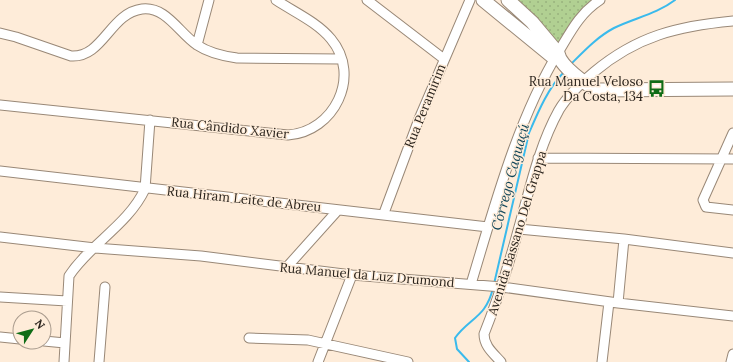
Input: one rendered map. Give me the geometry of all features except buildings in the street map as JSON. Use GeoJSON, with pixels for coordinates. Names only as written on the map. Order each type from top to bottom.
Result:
{"type":"FeatureCollection","features":[{"type":"Feature","properties":{"kind":"main road"},"geometry":{"type":"LineString","coordinates":[[483,0],[559,58],[581,80],[602,91],[733,89]]}},
{"type":"Feature","properties":{"kind":"main road"},"geometry":{"type":"LineString","coordinates":[[508,0],[532,22],[559,58]]}},
{"type":"Feature","properties":{"kind":"street"},"geometry":{"type":"LineString","coordinates":[[197,45],[209,0]]}},
{"type":"Feature","properties":{"kind":"street","name":"Rua Cândido Xavier"},"geometry":{"type":"LineString","coordinates":[[0,105],[288,135],[300,134],[315,128],[325,119],[340,98],[344,76],[341,59],[335,45],[322,30],[276,0]]}},
{"type":"Feature","properties":{"kind":"street"},"geometry":{"type":"LineString","coordinates":[[367,0],[444,59]]}},
{"type":"Feature","properties":{"kind":"street","name":"Rua Peramirim"},"geometry":{"type":"LineString","coordinates":[[384,213],[444,59],[470,0]]}},
{"type":"Feature","properties":{"kind":"street","name":"Avenida Bassano Del Grappa"},"geometry":{"type":"LineString","coordinates":[[475,284],[488,226],[526,118],[582,15],[600,0]]}},
{"type":"Feature","properties":{"kind":"street"},"geometry":{"type":"LineString","coordinates":[[0,34],[16,37],[71,56],[79,57],[87,54],[95,48],[120,20],[130,12],[143,9],[166,16],[197,45],[220,56],[237,58],[341,59]]}},
{"type":"Feature","properties":{"kind":"street","name":"Avenida Bassano Del Grappa"},"geometry":{"type":"LineString","coordinates":[[501,362],[487,347],[484,340],[484,334],[519,229],[538,158],[559,110],[581,80],[605,63],[646,39],[662,33],[708,23],[733,21]]}},
{"type":"Feature","properties":{"kind":"street"},"geometry":{"type":"LineString","coordinates":[[64,362],[69,276],[118,226],[137,203],[145,189],[150,120]]}},
{"type":"Feature","properties":{"kind":"street"},"geometry":{"type":"LineString","coordinates":[[733,133],[703,200],[706,207],[733,210]]}},
{"type":"Feature","properties":{"kind":"street"},"geometry":{"type":"LineString","coordinates":[[538,158],[733,159]]}},
{"type":"Feature","properties":{"kind":"street","name":"Rua Hiram Leite de Abreu"},"geometry":{"type":"LineString","coordinates":[[0,171],[145,189],[338,210],[384,213],[488,226]]}},
{"type":"Feature","properties":{"kind":"street"},"geometry":{"type":"LineString","coordinates":[[286,268],[338,210]]}},
{"type":"Feature","properties":{"kind":"street"},"geometry":{"type":"LineString","coordinates":[[519,229],[624,239],[733,253]]}},
{"type":"Feature","properties":{"kind":"street","name":"Rua Manuel da Luz Drumond"},"geometry":{"type":"LineString","coordinates":[[0,237],[95,248],[201,256],[286,268],[352,275],[475,284],[733,316]]}},
{"type":"Feature","properties":{"kind":"street"},"geometry":{"type":"LineString","coordinates":[[602,362],[624,239]]}},
{"type":"Feature","properties":{"kind":"street"},"geometry":{"type":"LineString","coordinates":[[318,362],[352,275]]}},
{"type":"Feature","properties":{"kind":"street"},"geometry":{"type":"LineString","coordinates":[[99,362],[104,287]]}},
{"type":"Feature","properties":{"kind":"street"},"geometry":{"type":"LineString","coordinates":[[0,297],[67,301]]}},
{"type":"Feature","properties":{"kind":"street"},"geometry":{"type":"LineString","coordinates":[[0,337],[12,338]]}},
{"type":"Feature","properties":{"kind":"street"},"geometry":{"type":"LineString","coordinates":[[249,338],[299,339],[408,362]]}},
{"type":"Feature","properties":{"kind":"street"},"geometry":{"type":"LineString","coordinates":[[52,342],[65,343]]}},
{"type":"Feature","properties":{"kind":"street"},"geometry":{"type":"LineString","coordinates":[[731,362],[733,354]]}},
{"type":"Feature","properties":{"kind":"green space"},"geometry":{"type":"Polygon","coordinates":[[[513,0],[592,0],[593,3],[558,51],[513,0]]]}},
{"type":"Feature","properties":{"kind":"waterway","name":"Córrego Caguaçú"},"geometry":{"type":"LineString","coordinates":[[571,64],[591,44],[614,28],[661,9],[675,0]]}},
{"type":"Feature","properties":{"kind":"waterway","name":"Córrego Caguaçú"},"geometry":{"type":"LineString","coordinates":[[494,284],[529,133],[548,93],[564,72]]}},
{"type":"Feature","properties":{"kind":"waterway","name":"Córrego Caguaçú"},"geometry":{"type":"LineString","coordinates":[[469,362],[457,349],[455,338],[460,331],[482,312],[490,298],[493,288]]}},
{"type":"Feature","properties":{"kind":"place","name":"Rua Manuel Veloso Da Costa, 134"},"geometry":{"type":"Point","coordinates":[656,88]}}]}
